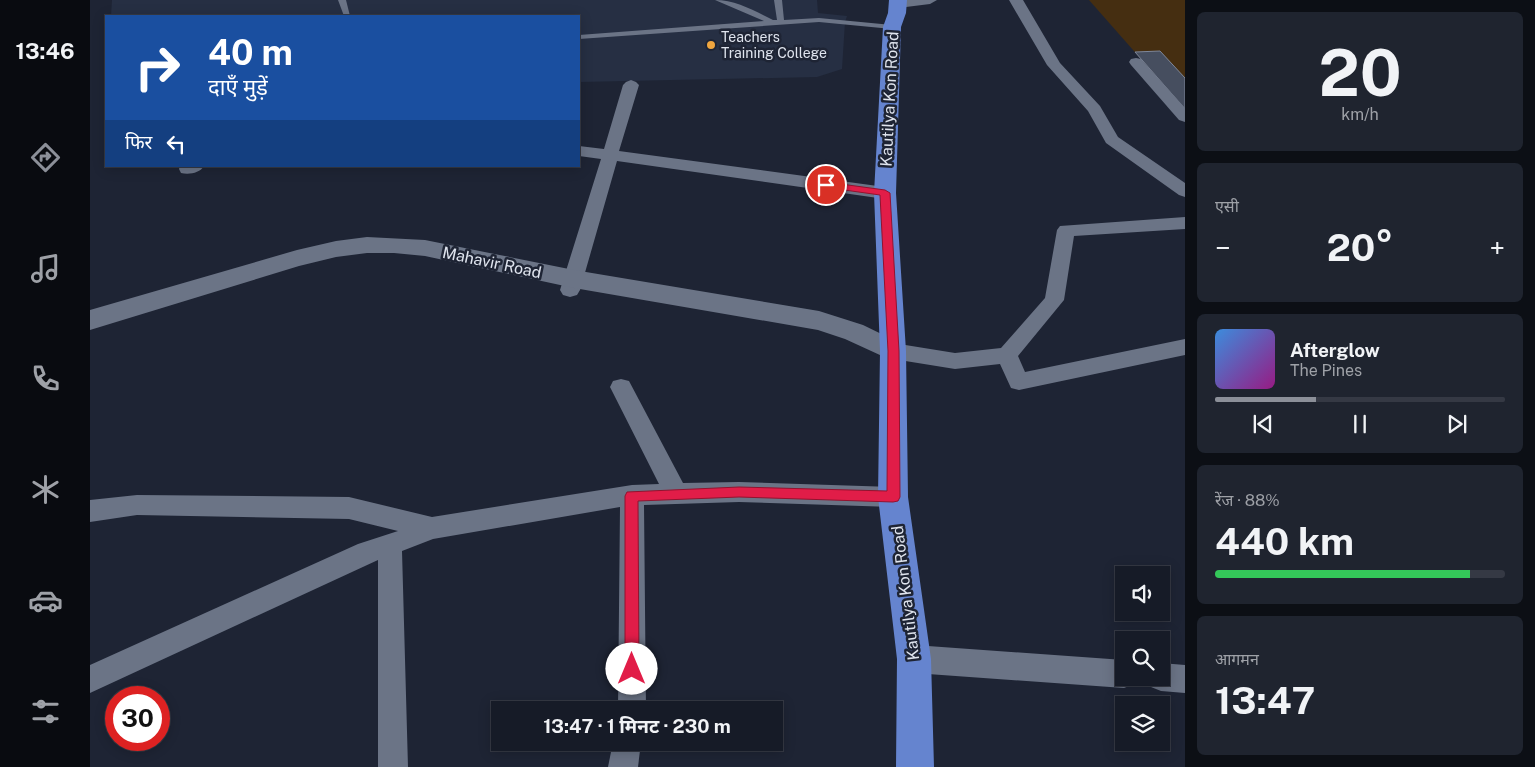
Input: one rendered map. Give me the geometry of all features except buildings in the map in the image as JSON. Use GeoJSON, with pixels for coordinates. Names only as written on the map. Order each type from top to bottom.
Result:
{"type":"FeatureCollection","features":[{"type":"Feature","properties":{"kind":"highway","name":"Kautilya Kon Road"},"geometry":{"type":"LineString","coordinates":[[896,11],[885,193],[893,351],[893,497],[914,659],[915,767]]}},
{"type":"Feature","properties":{"kind":"street"},"geometry":{"type":"LineString","coordinates":[[896,11],[930,0]]}},
{"type":"Feature","properties":{"kind":"street"},"geometry":{"type":"LineString","coordinates":[[1016,0],[1054,65],[1095,108],[1112,140],[1185,190]]}},
{"type":"Feature","properties":{"kind":"street"},"geometry":{"type":"LineString","coordinates":[[1136,62],[1185,117]]}},
{"type":"Feature","properties":{"kind":"street"},"geometry":{"type":"LineString","coordinates":[[572,284],[631,85]]}},
{"type":"Feature","properties":{"kind":"street"},"geometry":{"type":"LineString","coordinates":[[580,152],[885,193]]}},
{"type":"Feature","properties":{"kind":"street"},"geometry":{"type":"LineString","coordinates":[[90,333],[282,273],[348,258],[372,257],[464,263],[572,284],[812,338],[830,337],[854,332],[893,351],[955,360],[1007,355],[1054,300],[1066,230],[1185,223]]}},
{"type":"Feature","properties":{"kind":"street","name":"Mahavir Road"},"geometry":{"type":"LineString","coordinates":[[90,320],[297,258],[366,245],[425,248],[464,263]]}},
{"type":"Feature","properties":{"kind":"street"},"geometry":{"type":"LineString","coordinates":[[1007,355],[1019,382],[1185,347]]}},
{"type":"Feature","properties":{"kind":"street"},"geometry":{"type":"LineString","coordinates":[[622,387],[676,494]]}},
{"type":"Feature","properties":{"kind":"street"},"geometry":{"type":"LineString","coordinates":[[90,679],[366,552],[390,545],[432,528],[632,496],[739,492],[893,497]]}},
{"type":"Feature","properties":{"kind":"street"},"geometry":{"type":"LineString","coordinates":[[632,496],[632,701]]}},
{"type":"Feature","properties":{"kind":"street"},"geometry":{"type":"LineString","coordinates":[[90,511],[137,505],[349,508],[432,528]]}},
{"type":"Feature","properties":{"kind":"street"},"geometry":{"type":"LineString","coordinates":[[390,545],[393,767]]}},
{"type":"Feature","properties":{"kind":"street"},"geometry":{"type":"LineString","coordinates":[[914,659],[1115,673]]}},
{"type":"Feature","properties":{"kind":"street"},"geometry":{"type":"LineString","coordinates":[[1170,678],[1185,679]]}},
{"type":"Feature","properties":{"kind":"street"},"geometry":{"type":"LineString","coordinates":[[623,767],[626,751]]}},
{"type":"Feature","properties":{"kind":"lane"},"geometry":{"type":"LineString","coordinates":[[342,0],[347,15]]}},
{"type":"Feature","properties":{"kind":"lane"},"geometry":{"type":"LineString","coordinates":[[720,0],[745,9],[771,22]]}},
{"type":"Feature","properties":{"kind":"lane"},"geometry":{"type":"LineString","coordinates":[[778,0],[781,22]]}},
{"type":"Feature","properties":{"kind":"lane"},"geometry":{"type":"LineString","coordinates":[[580,37],[819,20],[896,11]]}},
{"type":"Feature","properties":{"kind":"shaded area","name":"Teachers Training College"},"geometry":{"type":"Polygon","coordinates":[[[112,0],[817,0],[818,13],[847,16],[842,69],[817,77],[580,82],[580,15],[111,15],[112,0]]]}},
{"type":"Feature","properties":{"kind":"shaded area"},"geometry":{"type":"Polygon","coordinates":[[[1089,0],[1185,0],[1185,109],[1089,0]]]}},
{"type":"Feature","properties":{"kind":"place","name":"Teachers Training College"},"geometry":{"type":"Point","coordinates":[711,45]}},
{"type":"Feature","properties":{"kind":"route"},"geometry":{"type":"LineString","coordinates":[[632,669],[632,496],[739,492],[893,497],[893,351],[885,193],[826,185]]}}]}
